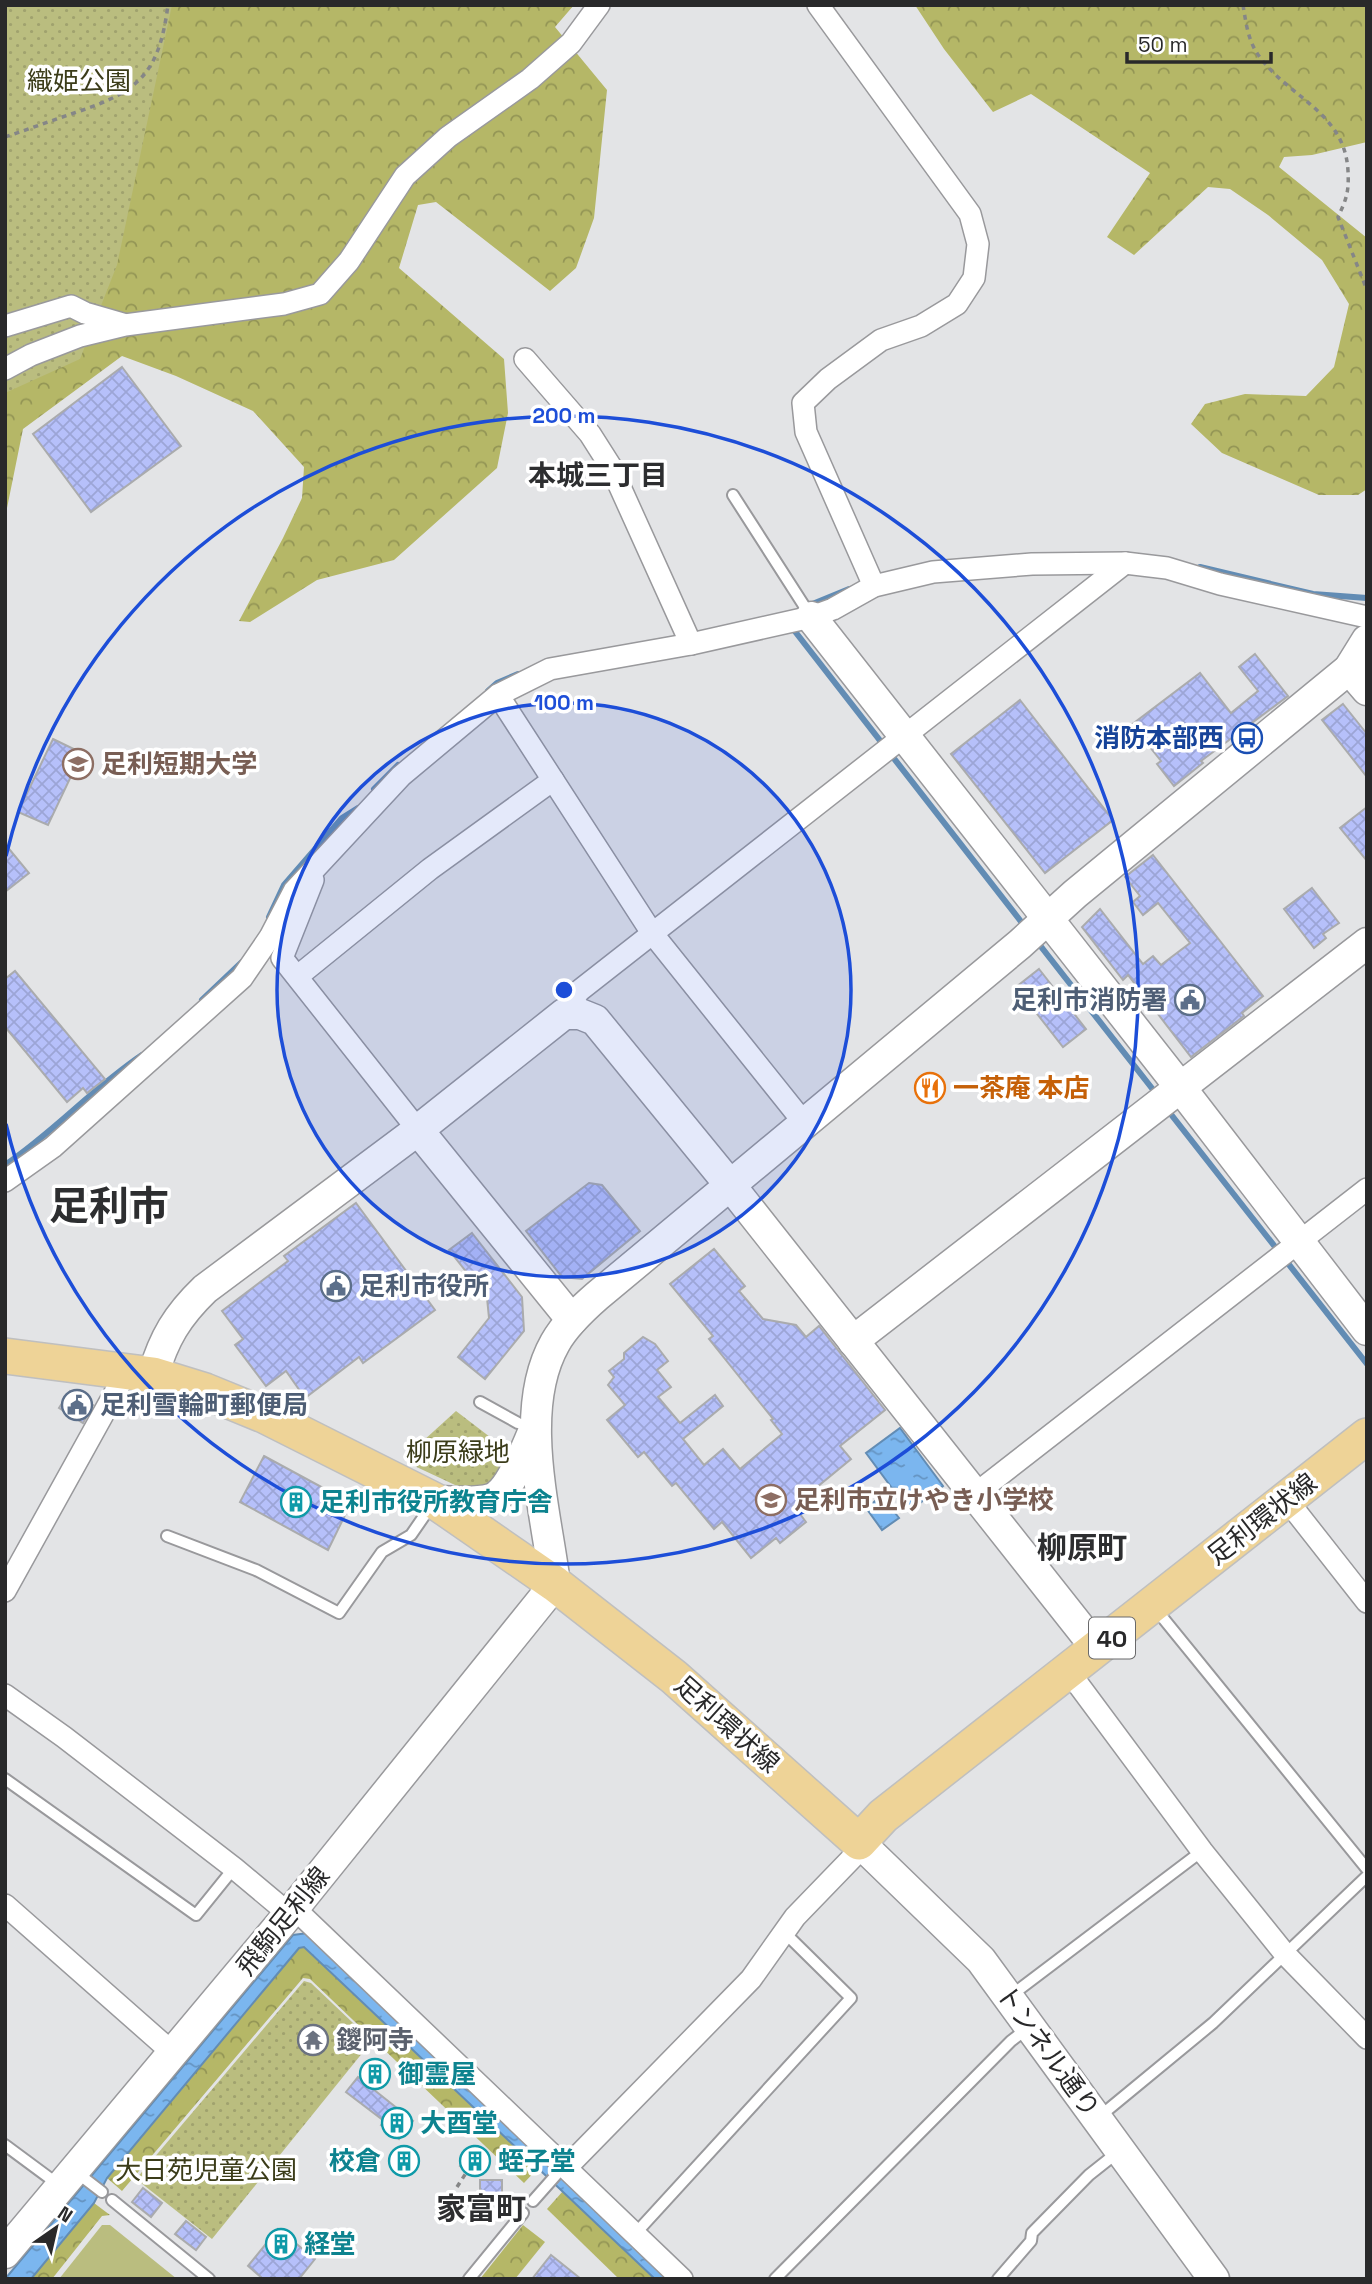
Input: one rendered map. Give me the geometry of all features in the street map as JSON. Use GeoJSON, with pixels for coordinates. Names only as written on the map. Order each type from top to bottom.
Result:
{"type":"FeatureCollection","features":[{"type":"Feature","properties":{"kind":"main road","name":"足利環状線"},"geometry":{"type":"LineString","coordinates":[[5,1356],[140,1373],[205,1391],[266,1416],[435,1501],[555,1584],[683,1684],[859,1842],[883,1816],[1367,1436]]}},
{"type":"Feature","properties":{"kind":"street"},"geometry":{"type":"LineString","coordinates":[[5,369],[31,355],[80,336],[125,325],[284,304],[320,294],[349,261],[405,176],[449,137],[530,79],[571,43],[599,5]]}},
{"type":"Feature","properties":{"kind":"street"},"geometry":{"type":"LineString","coordinates":[[818,5],[970,214],[978,244],[974,278],[957,304],[921,326],[881,340],[828,379],[803,403],[806,432],[874,586]]}},
{"type":"Feature","properties":{"kind":"street"},"geometry":{"type":"LineString","coordinates":[[5,326],[71,306],[125,325]]}},
{"type":"Feature","properties":{"kind":"street"},"geometry":{"type":"LineString","coordinates":[[525,359],[590,434],[611,467],[691,644]]}},
{"type":"Feature","properties":{"kind":"street"},"geometry":{"type":"LineString","coordinates":[[5,1591],[140,1373],[161,1349],[184,1309],[205,1289],[418,1130],[564,1014],[579,991],[1125,563]]}},
{"type":"Feature","properties":{"kind":"street"},"geometry":{"type":"LineString","coordinates":[[5,1181],[54,1147],[242,978],[270,937],[294,891],[401,776],[498,695],[550,668],[691,644],[811,617],[833,609],[874,586],[933,572],[1031,564],[1125,563],[1167,568],[1220,584],[1367,617]]}},
{"type":"Feature","properties":{"kind":"street"},"geometry":{"type":"LineString","coordinates":[[811,617],[1367,1330]]}},
{"type":"Feature","properties":{"kind":"street"},"geometry":{"type":"LineString","coordinates":[[555,1584],[535,1413],[542,1372],[554,1345],[572,1320],[597,1296],[805,1124],[1075,894],[1358,680],[1367,640]]}},
{"type":"Feature","properties":{"kind":"street"},"geometry":{"type":"LineString","coordinates":[[498,695],[652,933],[805,1124]]}},
{"type":"Feature","properties":{"kind":"street"},"geometry":{"type":"LineString","coordinates":[[298,976],[430,869],[553,779]]}},
{"type":"Feature","properties":{"kind":"street"},"geometry":{"type":"LineString","coordinates":[[319,864],[282,958],[572,1320]]}},
{"type":"Feature","properties":{"kind":"street"},"geometry":{"type":"LineString","coordinates":[[853,1341],[1367,943]]}},
{"type":"Feature","properties":{"kind":"street"},"geometry":{"type":"LineString","coordinates":[[564,1014],[580,1014],[595,1020],[730,1185],[1097,1649]]}},
{"type":"Feature","properties":{"kind":"street"},"geometry":{"type":"LineString","coordinates":[[974,1495],[1367,1189]]}},
{"type":"Feature","properties":{"kind":"street"},"geometry":{"type":"LineString","coordinates":[[435,1501],[483,1500],[500,1495],[516,1470],[535,1428]]}},
{"type":"Feature","properties":{"kind":"street"},"geometry":{"type":"LineString","coordinates":[[1286,1499],[1367,1602]]}},
{"type":"Feature","properties":{"kind":"street","name":"飛駒足利線"},"geometry":{"type":"LineString","coordinates":[[5,2253],[73,2178],[555,1584]]}},
{"type":"Feature","properties":{"kind":"street"},"geometry":{"type":"LineString","coordinates":[[1069,1672],[1202,1851],[1285,1954],[1367,2038]]}},
{"type":"Feature","properties":{"kind":"street"},"geometry":{"type":"LineString","coordinates":[[5,1695],[291,1911],[682,2279]]}},
{"type":"Feature","properties":{"kind":"street"},"geometry":{"type":"LineString","coordinates":[[563,2168],[751,1979],[795,1917],[854,1856],[859,1842]]}},
{"type":"Feature","properties":{"kind":"street","name":"トンネル通り"},"geometry":{"type":"LineString","coordinates":[[859,1842],[962,1940],[1009,1997],[1214,2279]]}},
{"type":"Feature","properties":{"kind":"street"},"geometry":{"type":"LineString","coordinates":[[5,1905],[173,2053]]}},
{"type":"Feature","properties":{"kind":"lane"},"geometry":{"type":"LineString","coordinates":[[733,495],[811,617]]}},
{"type":"Feature","properties":{"kind":"lane"},"geometry":{"type":"LineString","coordinates":[[480,1402],[518,1423],[535,1428]]}},
{"type":"Feature","properties":{"kind":"lane"},"geometry":{"type":"LineString","coordinates":[[167,1536],[256,1570],[339,1613],[382,1552],[411,1535],[435,1501]]}},
{"type":"Feature","properties":{"kind":"lane"},"geometry":{"type":"LineString","coordinates":[[1153,1605],[1367,1869]]}},
{"type":"Feature","properties":{"kind":"lane"},"geometry":{"type":"LineString","coordinates":[[5,1779],[197,1915],[234,1868]]}},
{"type":"Feature","properties":{"kind":"lane"},"geometry":{"type":"LineString","coordinates":[[1009,1997],[1202,1851]]}},
{"type":"Feature","properties":{"kind":"lane"},"geometry":{"type":"LineString","coordinates":[[1097,2118],[1213,2023],[1367,1876]]}},
{"type":"Feature","properties":{"kind":"lane"},"geometry":{"type":"LineString","coordinates":[[635,2234],[851,1998],[784,1932]]}},
{"type":"Feature","properties":{"kind":"lane"},"geometry":{"type":"LineString","coordinates":[[775,2279],[1011,2041],[1030,2027]]}},
{"type":"Feature","properties":{"kind":"lane"},"geometry":{"type":"LineString","coordinates":[[5,2145],[101,2191]]}},
{"type":"Feature","properties":{"kind":"lane"},"geometry":{"type":"LineString","coordinates":[[998,2279],[1031,2241],[1032,2232],[1089,2175],[1120,2150]]}},
{"type":"Feature","properties":{"kind":"lane"},"geometry":{"type":"LineString","coordinates":[[533,2201],[563,2168]]}},
{"type":"Feature","properties":{"kind":"lane"},"geometry":{"type":"LineString","coordinates":[[112,2200],[209,2279]]}},
{"type":"Feature","properties":{"kind":"lane"},"geometry":{"type":"LineString","coordinates":[[469,2279],[523,2213]]}},
{"type":"Feature","properties":{"kind":"path"},"geometry":{"type":"LineString","coordinates":[[5,137],[100,104],[134,87],[159,49],[168,5]]}},
{"type":"Feature","properties":{"kind":"path"},"geometry":{"type":"LineString","coordinates":[[1243,5],[1247,32],[1257,54],[1274,74],[1327,119],[1341,137],[1347,157],[1349,195],[1338,216],[1367,290]]}},
{"type":"Feature","properties":{"kind":"path"},"geometry":{"type":"LineString","coordinates":[[457,2187],[466,2173]]}},
{"type":"Feature","properties":{"kind":"green space"},"geometry":{"type":"Polygon","coordinates":[[[5,5],[574,5],[555,27],[607,90],[594,218],[576,268],[550,291],[436,202],[418,205],[399,268],[504,359],[508,413],[497,468],[394,560],[317,580],[250,622],[239,621],[302,498],[304,467],[253,411],[176,376],[122,356],[23,429],[5,518],[5,5]]]}},
{"type":"Feature","properties":{"kind":"green space","name":"織姫公園"},"geometry":{"type":"Polygon","coordinates":[[[5,5],[172,5],[117,265],[80,359],[5,393],[5,5]]]}},
{"type":"Feature","properties":{"kind":"green space"},"geometry":{"type":"Polygon","coordinates":[[[915,5],[1367,5],[1367,142],[1312,155],[1284,157],[1279,167],[1367,238],[1367,489],[1358,495],[1319,495],[1222,453],[1191,424],[1205,404],[1245,394],[1306,396],[1334,367],[1349,304],[1322,260],[1268,215],[1230,189],[1208,187],[1134,255],[1107,237],[1150,173],[1031,94],[993,112],[944,49],[915,5]]]}},
{"type":"Feature","properties":{"kind":"green space","name":"柳原緑地"},"geometry":{"type":"Polygon","coordinates":[[[456,1411],[490,1437],[500,1450],[502,1474],[495,1484],[470,1492],[408,1463],[423,1441],[456,1411]]]}},
{"type":"Feature","properties":{"kind":"green space"},"geometry":{"type":"Polygon","coordinates":[[[305,1946],[538,2168],[524,2183],[310,1979],[303,1978],[122,2191],[107,2178],[299,1948],[305,1946]]]}},
{"type":"Feature","properties":{"kind":"green space","name":"大日苑児童公園"},"geometry":{"type":"Polygon","coordinates":[[[304,1981],[311,1983],[372,2041],[212,2239],[136,2179],[304,1981]]]}},
{"type":"Feature","properties":{"kind":"green space"},"geometry":{"type":"Polygon","coordinates":[[[563,2191],[655,2279],[619,2279],[547,2209],[563,2191]]]}},
{"type":"Feature","properties":{"kind":"green space"},"geometry":{"type":"Polygon","coordinates":[[[94,2203],[110,2215],[102,2216],[52,2279],[31,2279],[94,2203]]]}},
{"type":"Feature","properties":{"kind":"green space"},"geometry":{"type":"Polygon","coordinates":[[[102,2225],[110,2225],[177,2279],[59,2279],[102,2225]]]}},
{"type":"Feature","properties":{"kind":"green space"},"geometry":{"type":"Polygon","coordinates":[[[523,2225],[545,2242],[515,2279],[480,2279],[523,2225]]]}},
{"type":"Feature","properties":{"kind":"water"},"geometry":{"type":"Polygon","coordinates":[[[900,1428],[943,1486],[909,1511],[866,1453],[900,1428]]]}},
{"type":"Feature","properties":{"kind":"water"},"geometry":{"type":"Polygon","coordinates":[[[882,1496],[899,1518],[882,1530],[866,1508],[882,1496]]]}},
{"type":"Feature","properties":{"kind":"water"},"geometry":{"type":"Polygon","coordinates":[[[308,1933],[671,2279],[655,2279],[304,1947],[299,1948],[107,2178],[94,2203],[31,2279],[5,2279],[293,1935],[308,1933]]]}},
{"type":"Feature","properties":{"kind":"building"},"geometry":{"type":"Polygon","coordinates":[[[122,367],[181,446],[91,512],[33,434],[122,367]]]}},
{"type":"Feature","properties":{"kind":"building"},"geometry":{"type":"Polygon","coordinates":[[[1255,654],[1288,696],[1201,761],[1203,763],[1174,786],[1157,764],[1161,761],[1141,736],[1136,741],[1126,729],[1200,673],[1231,713],[1258,691],[1239,667],[1255,654]]]}},
{"type":"Feature","properties":{"kind":"building"},"geometry":{"type":"Polygon","coordinates":[[[1020,700],[1113,820],[1045,873],[951,754],[1020,700]]]}},
{"type":"Feature","properties":{"kind":"building"},"geometry":{"type":"Polygon","coordinates":[[[1343,704],[1367,734],[1367,777],[1322,720],[1343,704]]]}},
{"type":"Feature","properties":{"kind":"building"},"geometry":{"type":"Polygon","coordinates":[[[53,739],[82,753],[48,825],[18,812],[53,739]]]}},
{"type":"Feature","properties":{"kind":"building"},"geometry":{"type":"Polygon","coordinates":[[[1367,807],[1367,861],[1340,828],[1367,807]]]}},
{"type":"Feature","properties":{"kind":"building"},"geometry":{"type":"Polygon","coordinates":[[[5,844],[29,873],[5,892],[5,844]]]}},
{"type":"Feature","properties":{"kind":"building"},"geometry":{"type":"Polygon","coordinates":[[[1153,855],[1263,996],[1242,1013],[1244,1016],[1191,1057],[1128,975],[1123,980],[1082,927],[1100,909],[1143,964],[1153,956],[1161,965],[1190,943],[1158,903],[1143,915],[1133,902],[1140,896],[1125,877],[1153,855]]]}},
{"type":"Feature","properties":{"kind":"building"},"geometry":{"type":"Polygon","coordinates":[[[1312,888],[1339,923],[1323,934],[1326,938],[1314,948],[1284,909],[1312,888]]]}},
{"type":"Feature","properties":{"kind":"building"},"geometry":{"type":"Polygon","coordinates":[[[1039,969],[1086,1029],[1063,1047],[1016,987],[1039,969]]]}},
{"type":"Feature","properties":{"kind":"building"},"geometry":{"type":"Polygon","coordinates":[[[15,971],[105,1079],[87,1093],[83,1088],[67,1102],[5,1027],[5,979],[15,971]]]}},
{"type":"Feature","properties":{"kind":"building"},"geometry":{"type":"Polygon","coordinates":[[[589,1183],[602,1185],[640,1231],[582,1279],[562,1277],[526,1231],[589,1183]]]}},
{"type":"Feature","properties":{"kind":"building","name":"足利市役所"},"geometry":{"type":"Polygon","coordinates":[[[356,1203],[435,1310],[363,1363],[359,1357],[305,1398],[286,1371],[266,1386],[235,1345],[243,1339],[222,1311],[288,1261],[284,1256],[356,1203]]]}},
{"type":"Feature","properties":{"kind":"building"},"geometry":{"type":"Polygon","coordinates":[[[472,1233],[522,1297],[524,1331],[485,1379],[458,1357],[489,1318],[487,1298],[449,1250],[472,1233]]]}},
{"type":"Feature","properties":{"kind":"building"},"geometry":{"type":"Polygon","coordinates":[[[714,1249],[745,1286],[739,1291],[763,1319],[796,1325],[806,1337],[819,1326],[885,1410],[840,1446],[851,1459],[794,1506],[806,1522],[780,1543],[776,1538],[751,1558],[722,1522],[714,1529],[676,1483],[672,1486],[644,1452],[638,1457],[607,1420],[625,1405],[608,1385],[614,1377],[609,1371],[624,1359],[624,1353],[643,1337],[655,1344],[668,1361],[657,1370],[671,1387],[658,1397],[680,1423],[715,1395],[723,1406],[683,1439],[704,1465],[723,1449],[740,1469],[782,1434],[709,1339],[713,1336],[670,1284],[714,1249]]]}},
{"type":"Feature","properties":{"kind":"building","name":"足利雪輪町郵便局"},"geometry":{"type":"Polygon","coordinates":[[[70,1391],[93,1405],[83,1423],[59,1408],[70,1391]]]}},
{"type":"Feature","properties":{"kind":"building","name":"足利市役所教育庁舎"},"geometry":{"type":"Polygon","coordinates":[[[264,1456],[351,1503],[328,1550],[240,1502],[264,1456]]]}},
{"type":"Feature","properties":{"kind":"building"},"geometry":{"type":"Polygon","coordinates":[[[358,2077],[413,2121],[399,2139],[381,2125],[384,2121],[346,2092],[358,2077]]]}},
{"type":"Feature","properties":{"kind":"building","name":"蛭子堂"},"geometry":{"type":"Polygon","coordinates":[[[474,2146],[489,2157],[476,2176],[460,2166],[474,2146]]]}},
{"type":"Feature","properties":{"kind":"building","name":"校倉"},"geometry":{"type":"Polygon","coordinates":[[[402,2147],[418,2160],[406,2175],[390,2163],[402,2147]]]}},
{"type":"Feature","properties":{"kind":"building"},"geometry":{"type":"Polygon","coordinates":[[[480,2180],[502,2180],[502,2197],[480,2197],[480,2180]]]}},
{"type":"Feature","properties":{"kind":"building"},"geometry":{"type":"Polygon","coordinates":[[[143,2188],[162,2203],[151,2217],[132,2202],[143,2188]]]}},
{"type":"Feature","properties":{"kind":"building"},"geometry":{"type":"Polygon","coordinates":[[[186,2221],[206,2237],[196,2250],[175,2234],[186,2221]]]}},
{"type":"Feature","properties":{"kind":"building","name":"経堂"},"geometry":{"type":"Polygon","coordinates":[[[278,2229],[315,2259],[299,2279],[263,2279],[248,2266],[278,2229]]]}},
{"type":"Feature","properties":{"kind":"building"},"geometry":{"type":"Polygon","coordinates":[[[551,2255],[581,2279],[532,2279],[551,2255]]]}},
{"type":"Feature","properties":{"kind":"waterway"},"geometry":{"type":"LineString","coordinates":[[1200,567],[1313,594],[1367,598]]}},
{"type":"Feature","properties":{"kind":"waterway"},"geometry":{"type":"LineString","coordinates":[[810,605],[849,589]]}},
{"type":"Feature","properties":{"kind":"waterway"},"geometry":{"type":"LineString","coordinates":[[790,625],[1026,928]]}},
{"type":"Feature","properties":{"kind":"waterway"},"geometry":{"type":"LineString","coordinates":[[488,691],[497,683],[518,674]]}},
{"type":"Feature","properties":{"kind":"waterway"},"geometry":{"type":"LineString","coordinates":[[374,789],[398,765]]}},
{"type":"Feature","properties":{"kind":"waterway"},"geometry":{"type":"LineString","coordinates":[[269,917],[284,885],[342,818],[358,808]]}},
{"type":"Feature","properties":{"kind":"waterway"},"geometry":{"type":"LineString","coordinates":[[1035,939],[1158,1096]]}},
{"type":"Feature","properties":{"kind":"waterway"},"geometry":{"type":"LineString","coordinates":[[202,1000],[242,962]]}},
{"type":"Feature","properties":{"kind":"waterway"},"geometry":{"type":"LineString","coordinates":[[5,1165],[142,1055]]}},
{"type":"Feature","properties":{"kind":"waterway"},"geometry":{"type":"LineString","coordinates":[[1166,1108],[1367,1364]]}},
{"type":"Feature","properties":{"kind":"place","name":"消防本部西"},"geometry":{"type":"Point","coordinates":[1247,738]}},
{"type":"Feature","properties":{"kind":"place","name":"足利短期大学"},"geometry":{"type":"Point","coordinates":[78,764]}},
{"type":"Feature","properties":{"kind":"place","name":"足利市消防署"},"geometry":{"type":"Point","coordinates":[1190,1000]}},
{"type":"Feature","properties":{"kind":"place","name":"一茶庵 本店"},"geometry":{"type":"Point","coordinates":[930,1088]}},
{"type":"Feature","properties":{"kind":"place","name":"足利市役所"},"geometry":{"type":"Point","coordinates":[336,1286]}},
{"type":"Feature","properties":{"kind":"place","name":"足利雪輪町郵便局"},"geometry":{"type":"Point","coordinates":[77,1405]}},
{"type":"Feature","properties":{"kind":"place","name":"足利市立けやき小学校"},"geometry":{"type":"Point","coordinates":[771,1500]}},
{"type":"Feature","properties":{"kind":"place","name":"足利市役所教育庁舎"},"geometry":{"type":"Point","coordinates":[296,1502]}},
{"type":"Feature","properties":{"kind":"place","name":"鑁阿寺"},"geometry":{"type":"Point","coordinates":[313,2040]}},
{"type":"Feature","properties":{"kind":"place","name":"御霊屋"},"geometry":{"type":"Point","coordinates":[375,2074]}},
{"type":"Feature","properties":{"kind":"place","name":"大酉堂"},"geometry":{"type":"Point","coordinates":[397,2123]}},
{"type":"Feature","properties":{"kind":"place","name":"校倉"},"geometry":{"type":"Point","coordinates":[404,2161]}},
{"type":"Feature","properties":{"kind":"place","name":"蛭子堂"},"geometry":{"type":"Point","coordinates":[475,2161]}},
{"type":"Feature","properties":{"kind":"place","name":"経堂"},"geometry":{"type":"Point","coordinates":[281,2244]}},
{"type":"Feature","properties":{"kind":"district","name":"本城三丁目"},"geometry":{"type":"Point","coordinates":[598,475]}},
{"type":"Feature","properties":{"kind":"district","name":"足利市"},"geometry":{"type":"Point","coordinates":[109,1206]}},
{"type":"Feature","properties":{"kind":"district","name":"柳原町"},"geometry":{"type":"Point","coordinates":[1082,1547]}},
{"type":"Feature","properties":{"kind":"district","name":"家富町"},"geometry":{"type":"Point","coordinates":[481,2208]}}]}
